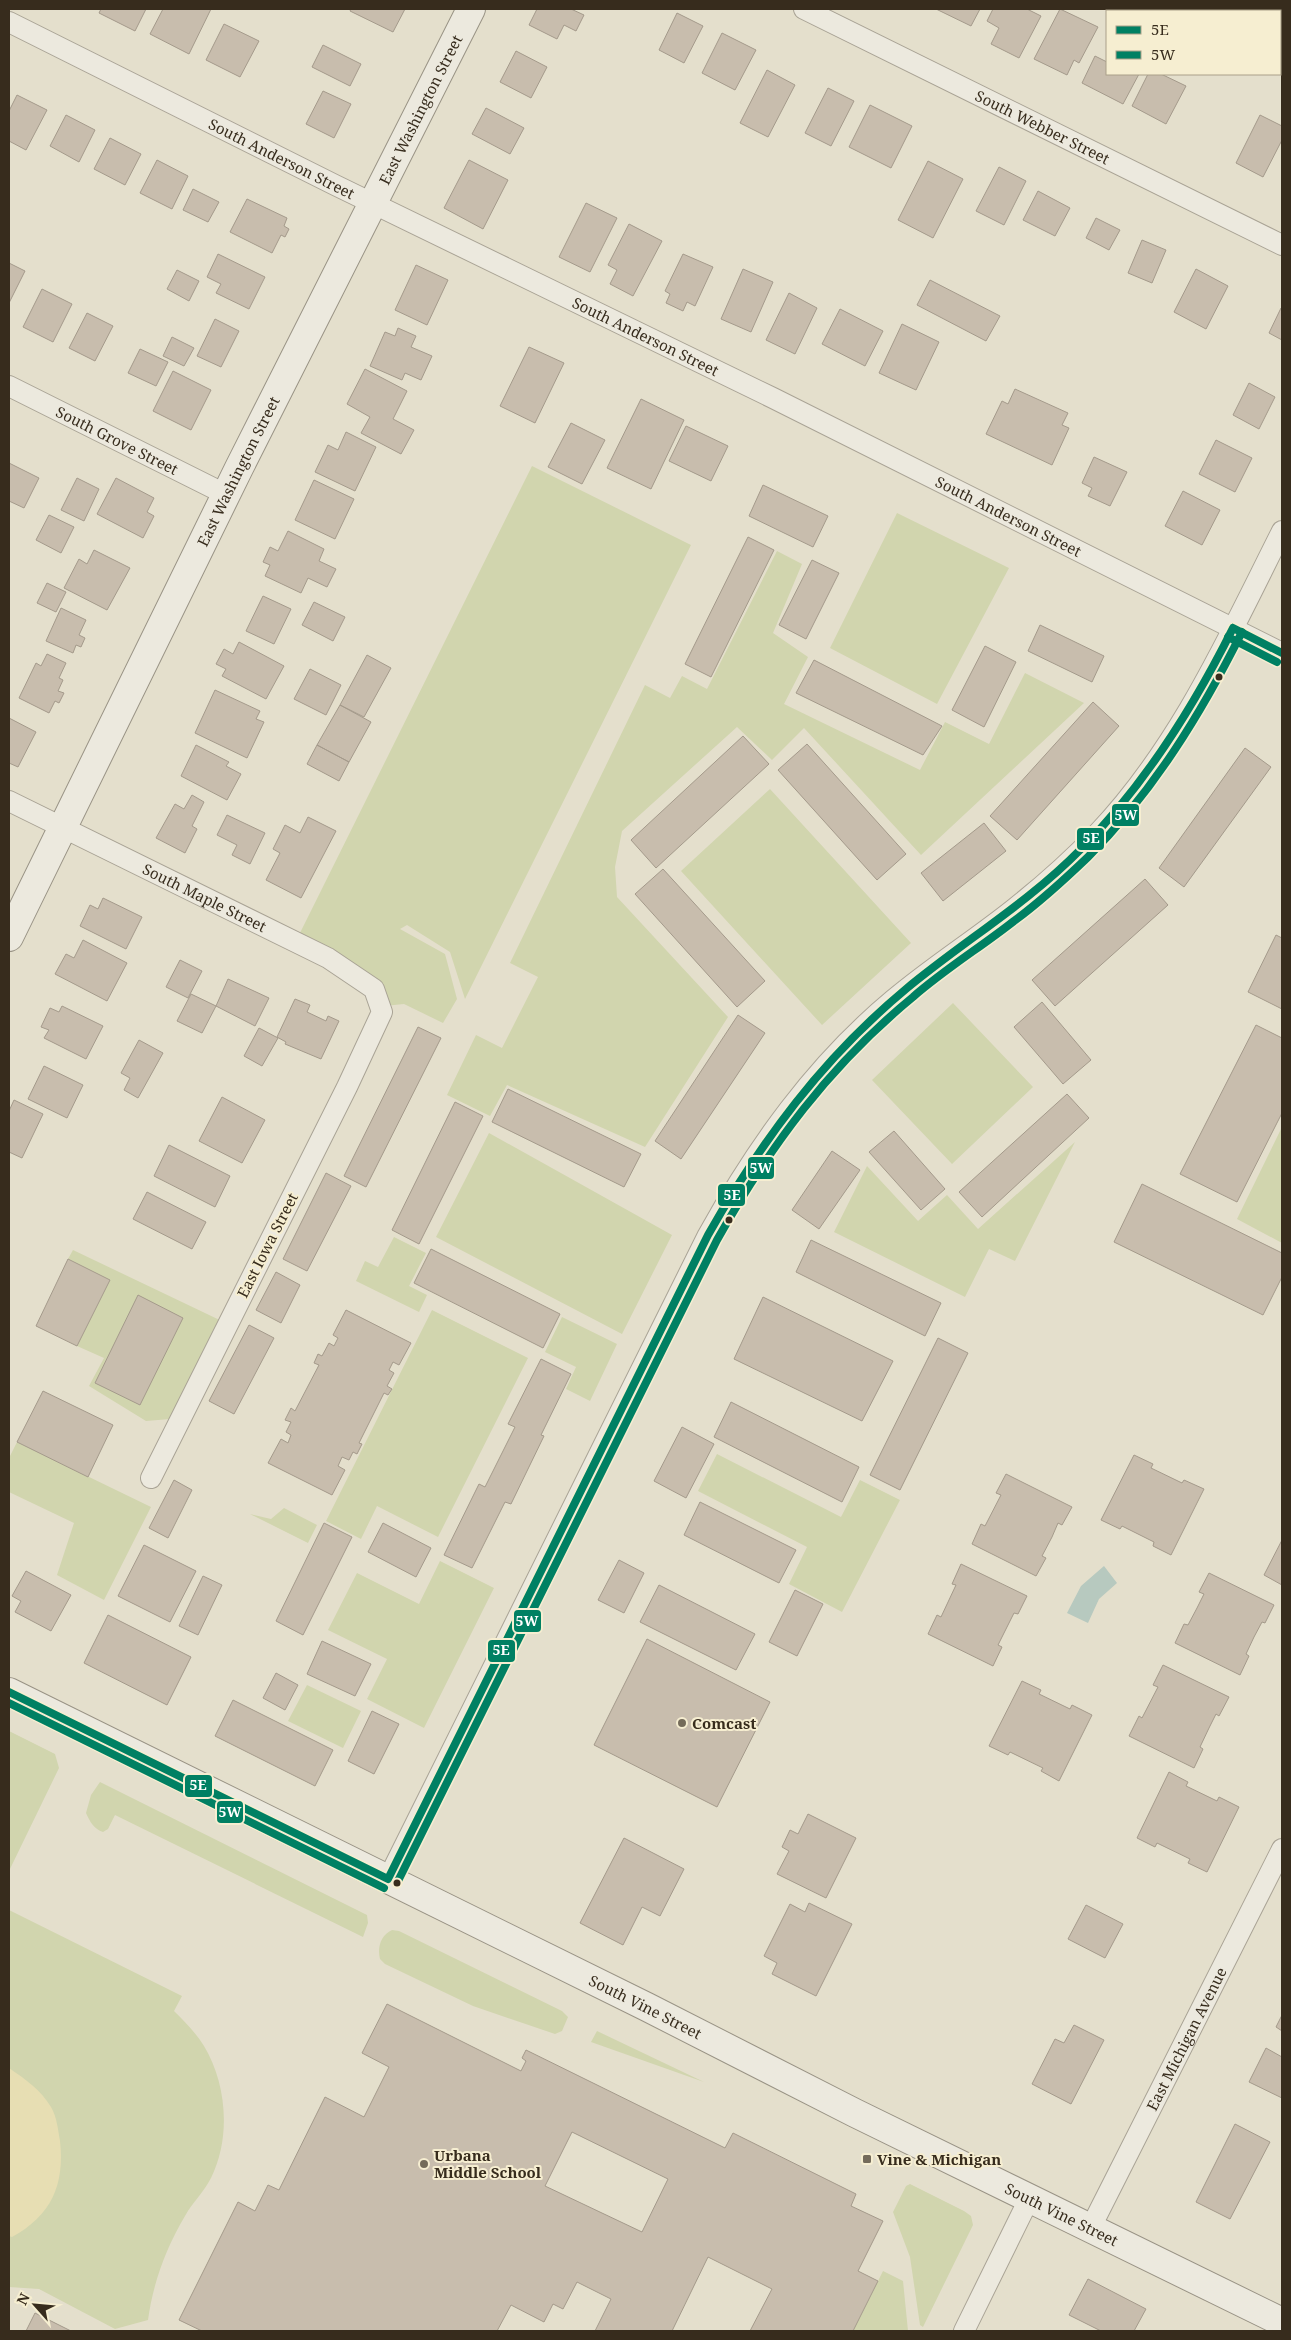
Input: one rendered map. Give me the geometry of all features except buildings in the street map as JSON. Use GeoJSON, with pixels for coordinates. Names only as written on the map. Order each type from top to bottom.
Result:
{"type":"FeatureCollection","features":[{"type":"Feature","properties":{"kind":"main road","name":"East Washington Street"},"geometry":{"type":"LineString","coordinates":[[9,937],[226,495],[471,9]]}},
{"type":"Feature","properties":{"kind":"main road","name":"South Vine Street"},"geometry":{"type":"LineString","coordinates":[[9,1692],[855,2113],[1282,2322]]}},
{"type":"Feature","properties":{"kind":"street","name":"South Webber Street"},"geometry":{"type":"LineString","coordinates":[[804,9],[1282,245]]}},
{"type":"Feature","properties":{"kind":"street","name":"South Anderson Street"},"geometry":{"type":"LineString","coordinates":[[9,22],[372,203],[774,398],[1282,653]]}},
{"type":"Feature","properties":{"kind":"street","name":"South Grove Street"},"geometry":{"type":"LineString","coordinates":[[9,386],[226,495]]}},
{"type":"Feature","properties":{"kind":"street"},"geometry":{"type":"LineString","coordinates":[[388,1879],[708,1235],[736,1186],[772,1130],[802,1092],[838,1052],[891,1001],[951,954],[1014,909],[1066,865],[1100,831],[1145,775],[1188,714],[1282,531]]}},
{"type":"Feature","properties":{"kind":"street","name":"South Maple Street"},"geometry":{"type":"LineString","coordinates":[[9,801],[328,958],[374,989],[382,1012]]}},
{"type":"Feature","properties":{"kind":"street","name":"East Iowa Street"},"geometry":{"type":"LineString","coordinates":[[151,1478],[347,1087],[382,1012]]}},
{"type":"Feature","properties":{"kind":"street","name":"East Michigan Avenue"},"geometry":{"type":"LineString","coordinates":[[1091,2227],[1282,1849]]}},
{"type":"Feature","properties":{"kind":"street"},"geometry":{"type":"LineString","coordinates":[[964,2331],[1030,2197]]}},
{"type":"Feature","properties":{"kind":"green space"},"geometry":{"type":"Polygon","coordinates":[[[532,466],[691,545],[465,999],[450,952],[407,925],[400,929],[445,954],[457,999],[443,1023],[404,1004],[384,1006],[297,939],[532,466]]]}},
{"type":"Feature","properties":{"kind":"green space"},"geometry":{"type":"Polygon","coordinates":[[[897,513],[1009,568],[937,704],[830,648],[897,513]]]}},
{"type":"Feature","properties":{"kind":"green space"},"geometry":{"type":"Polygon","coordinates":[[[777,551],[802,564],[773,633],[808,657],[784,704],[920,770],[945,722],[989,744],[1025,673],[1084,703],[921,855],[804,728],[772,760],[737,727],[622,831],[615,867],[617,897],[728,1017],[645,1147],[507,1085],[490,1116],[447,1095],[476,1035],[502,1048],[538,977],[510,963],[645,685],[670,698],[682,676],[707,689],[777,551]]]}},
{"type":"Feature","properties":{"kind":"green space"},"geometry":{"type":"Polygon","coordinates":[[[770,789],[911,943],[822,1025],[681,871],[770,789]]]}},
{"type":"Feature","properties":{"kind":"green space"},"geometry":{"type":"Polygon","coordinates":[[[953,1003],[1033,1087],[952,1164],[872,1080],[953,1003]]]}},
{"type":"Feature","properties":{"kind":"green space"},"geometry":{"type":"Polygon","coordinates":[[[1282,1127],[1282,1243],[1237,1219],[1282,1127]]]}},
{"type":"Feature","properties":{"kind":"green space"},"geometry":{"type":"Polygon","coordinates":[[[489,1133],[672,1235],[622,1334],[436,1237],[489,1133]]]}},
{"type":"Feature","properties":{"kind":"green space"},"geometry":{"type":"Polygon","coordinates":[[[1075,1142],[1015,1261],[989,1249],[965,1297],[834,1232],[867,1166],[918,1221],[947,1195],[978,1229],[1075,1142]]]}},
{"type":"Feature","properties":{"kind":"green space"},"geometry":{"type":"Polygon","coordinates":[[[394,1237],[426,1253],[409,1286],[427,1295],[419,1312],[356,1281],[365,1261],[378,1267],[394,1237]]]}},
{"type":"Feature","properties":{"kind":"green space"},"geometry":{"type":"Polygon","coordinates":[[[73,1250],[228,1324],[182,1418],[146,1421],[89,1386],[104,1358],[77,1346],[110,1280],[68,1259],[73,1250]]]}},
{"type":"Feature","properties":{"kind":"green space"},"geometry":{"type":"Polygon","coordinates":[[[432,1310],[528,1358],[438,1537],[377,1506],[361,1539],[326,1521],[432,1310]]]}},
{"type":"Feature","properties":{"kind":"green space"},"geometry":{"type":"Polygon","coordinates":[[[562,1317],[617,1344],[590,1401],[566,1389],[576,1367],[545,1352],[562,1317]]]}},
{"type":"Feature","properties":{"kind":"green space"},"geometry":{"type":"Polygon","coordinates":[[[17,1442],[151,1507],[104,1600],[57,1575],[74,1523],[9,1492],[9,1458],[17,1442]]]}},
{"type":"Feature","properties":{"kind":"green space"},"geometry":{"type":"Polygon","coordinates":[[[717,1454],[841,1517],[860,1480],[900,1500],[842,1612],[789,1584],[807,1547],[698,1491],[717,1454]]]}},
{"type":"Feature","properties":{"kind":"green space"},"geometry":{"type":"Polygon","coordinates":[[[284,1508],[317,1525],[308,1543],[250,1514],[271,1519],[284,1508]]]}},
{"type":"Feature","properties":{"kind":"green space"},"geometry":{"type":"Polygon","coordinates":[[[440,1561],[494,1588],[424,1728],[367,1699],[387,1659],[328,1630],[357,1573],[419,1604],[440,1561]]]}},
{"type":"Feature","properties":{"kind":"green space"},"geometry":{"type":"Polygon","coordinates":[[[307,1685],[361,1711],[343,1748],[288,1721],[307,1685]]]}},
{"type":"Feature","properties":{"kind":"green space"},"geometry":{"type":"Polygon","coordinates":[[[9,1731],[55,1754],[59,1768],[9,1871],[9,1731]]]}},
{"type":"Feature","properties":{"kind":"green space"},"geometry":{"type":"Polygon","coordinates":[[[100,1782],[367,1915],[368,1923],[363,1937],[115,1815],[108,1829],[103,1832],[100,1831],[93,1825],[86,1813],[91,1795],[100,1782]]]}},
{"type":"Feature","properties":{"kind":"green space"},"geometry":{"type":"Polygon","coordinates":[[[9,1910],[182,1996],[174,2011],[201,2041],[218,2077],[224,2111],[222,2146],[211,2178],[188,2211],[166,2253],[153,2293],[148,2320],[115,2329],[39,2289],[9,2287],[9,1910]]]}},
{"type":"Feature","properties":{"kind":"green space"},"geometry":{"type":"Polygon","coordinates":[[[392,1930],[399,1931],[562,2011],[568,2017],[562,2031],[555,2034],[473,2006],[385,1964],[380,1959],[380,1946],[385,1935],[392,1930]]]}},
{"type":"Feature","properties":{"kind":"green space"},"geometry":{"type":"Polygon","coordinates":[[[597,2031],[704,2082],[591,2042],[597,2031]]]}},
{"type":"Feature","properties":{"kind":"green space"},"geometry":{"type":"Polygon","coordinates":[[[910,2184],[964,2211],[971,2216],[973,2225],[923,2327],[920,2325],[910,2257],[893,2212],[906,2186],[910,2184]]]}},
{"type":"Feature","properties":{"kind":"green space"},"geometry":{"type":"Polygon","coordinates":[[[883,2271],[903,2281],[908,2331],[853,2331],[883,2271]]]}},
{"type":"Feature","properties":{"kind":"sand"},"geometry":{"type":"Polygon","coordinates":[[[9,2068],[38,2090],[51,2107],[57,2124],[61,2157],[57,2185],[46,2209],[25,2229],[12,2237],[9,2236],[9,2068]]]}},
{"type":"Feature","properties":{"kind":"shaded area"},"geometry":{"type":"Polygon","coordinates":[[[1104,1566],[1117,1583],[1099,1599],[1088,1623],[1067,1613],[1081,1586],[1104,1566]]]}},
{"type":"Feature","properties":{"kind":"transit line","name":"5E"},"geometry":{"type":"LineString","coordinates":[[1233,628],[1282,653]]}},
{"type":"Feature","properties":{"kind":"transit line","name":"5E"},"geometry":{"type":"LineString","coordinates":[[388,1879],[708,1235],[750,1166],[796,1103],[847,1044],[928,971],[1039,887],[1081,849],[1104,824],[1147,772],[1166,744],[1218,658],[1233,628]]}},
{"type":"Feature","properties":{"kind":"transit line","name":"5W"},"geometry":{"type":"LineString","coordinates":[[397,1883],[717,1240],[758,1172],[803,1109],[828,1079],[883,1023],[938,977],[1024,914],[1088,857],[1112,832],[1134,806],[1174,751],[1210,693],[1242,632]]}},
{"type":"Feature","properties":{"kind":"transit line","name":"5W"},"geometry":{"type":"LineString","coordinates":[[1228,637],[1277,662]]}},
{"type":"Feature","properties":{"kind":"transit line","name":"5E"},"geometry":{"type":"LineString","coordinates":[[9,1692],[388,1879]]}},
{"type":"Feature","properties":{"kind":"transit line","name":"5W"},"geometry":{"type":"LineString","coordinates":[[9,1703],[384,1888]]}},
{"type":"Feature","properties":{"kind":"place","name":"Comcast"},"geometry":{"type":"Point","coordinates":[682,1723]}},
{"type":"Feature","properties":{"kind":"place","name":"Vine & Michigan"},"geometry":{"type":"Point","coordinates":[867,2159]}},
{"type":"Feature","properties":{"kind":"place","name":"Urbana Middle School"},"geometry":{"type":"Point","coordinates":[424,2164]}}]}
